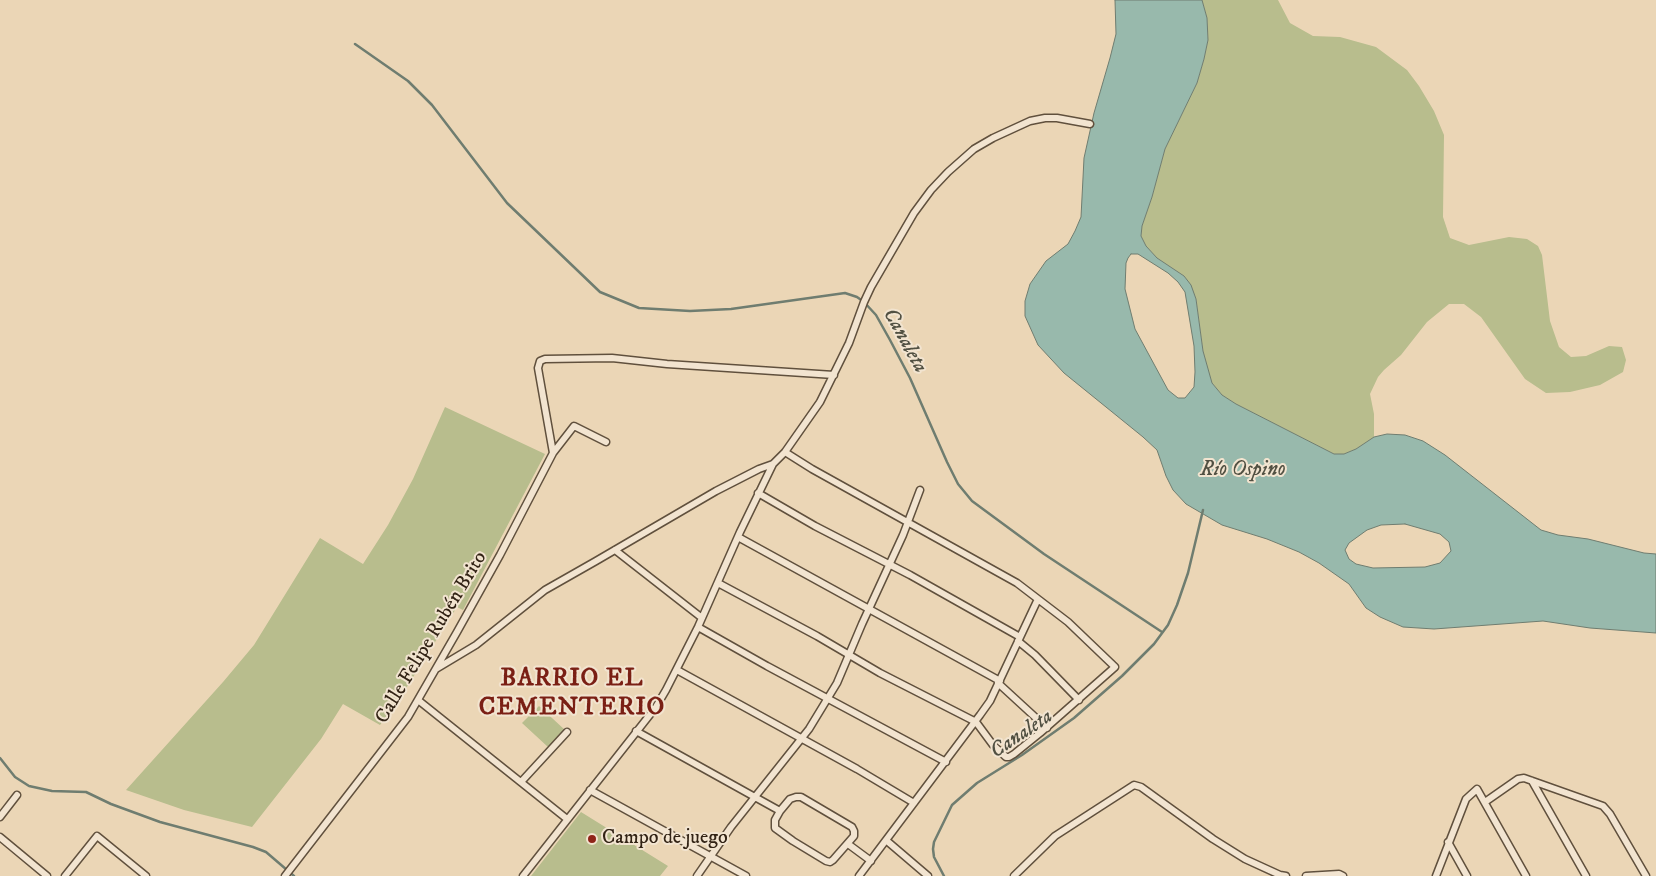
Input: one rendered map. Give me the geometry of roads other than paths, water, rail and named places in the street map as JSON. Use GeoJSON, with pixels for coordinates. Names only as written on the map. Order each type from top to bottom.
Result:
{"type":"FeatureCollection","features":[{"type":"Feature","properties":{"kind":"street"},"geometry":{"type":"LineString","coordinates":[[523,876],[656,707],[698,627],[758,493],[773,464],[785,452],[807,423],[834,375],[849,343],[864,302],[914,213],[958,162],[974,149],[993,138],[1030,121],[1045,118],[1057,118],[1090,124]]}},
{"type":"Feature","properties":{"kind":"street"},"geometry":{"type":"LineString","coordinates":[[553,453],[538,368],[540,361],[545,359],[612,358],[743,370],[834,375]]}},
{"type":"Feature","properties":{"kind":"street","name":"Calle Felipe Rubén Brito"},"geometry":{"type":"LineString","coordinates":[[285,876],[408,717],[500,555],[553,453],[574,426],[606,442]]}},
{"type":"Feature","properties":{"kind":"street"},"geometry":{"type":"LineString","coordinates":[[718,583],[930,699],[976,722],[993,745],[1006,757],[1014,754],[1047,728],[1115,667],[1068,622],[1006,576],[824,476],[785,452]]}},
{"type":"Feature","properties":{"kind":"street"},"geometry":{"type":"LineString","coordinates":[[436,669],[481,641],[545,590],[716,491],[759,468],[773,464]]}},
{"type":"Feature","properties":{"kind":"street"},"geometry":{"type":"LineString","coordinates":[[697,876],[731,827],[802,739],[829,698],[850,655],[920,490]]}},
{"type":"Feature","properties":{"kind":"street"},"geometry":{"type":"LineString","coordinates":[[758,493],[815,526],[889,564],[1019,639],[1079,700]]}},
{"type":"Feature","properties":{"kind":"street"},"geometry":{"type":"LineString","coordinates":[[738,537],[999,682],[1047,728]]}},
{"type":"Feature","properties":{"kind":"street"},"geometry":{"type":"LineString","coordinates":[[615,550],[702,618]]}},
{"type":"Feature","properties":{"kind":"street"},"geometry":{"type":"LineString","coordinates":[[859,876],[990,701],[1038,599]]}},
{"type":"Feature","properties":{"kind":"street"},"geometry":{"type":"LineString","coordinates":[[698,627],[946,762]]}},
{"type":"Feature","properties":{"kind":"street"},"geometry":{"type":"LineString","coordinates":[[677,670],[914,803]]}},
{"type":"Feature","properties":{"kind":"street"},"geometry":{"type":"LineString","coordinates":[[418,700],[568,819]]}},
{"type":"Feature","properties":{"kind":"street"},"geometry":{"type":"LineString","coordinates":[[636,731],[780,811]]}},
{"type":"Feature","properties":{"kind":"street"},"geometry":{"type":"LineString","coordinates":[[521,782],[567,732]]}},
{"type":"Feature","properties":{"kind":"street"},"geometry":{"type":"LineString","coordinates":[[1484,802],[1518,779],[1524,778],[1588,800],[1607,809],[1646,876]]}},
{"type":"Feature","properties":{"kind":"street"},"geometry":{"type":"LineString","coordinates":[[1532,781],[1586,876]]}},
{"type":"Feature","properties":{"kind":"street"},"geometry":{"type":"LineString","coordinates":[[1014,876],[1055,836],[1134,785],[1141,787],[1213,839],[1246,859],[1282,876]]}},
{"type":"Feature","properties":{"kind":"street"},"geometry":{"type":"LineString","coordinates":[[1436,876],[1466,799],[1477,789],[1526,876]]}},
{"type":"Feature","properties":{"kind":"street"},"geometry":{"type":"LineString","coordinates":[[590,790],[746,876]]}},
{"type":"Feature","properties":{"kind":"street"},"geometry":{"type":"LineString","coordinates":[[0,817],[17,795]]}},
{"type":"Feature","properties":{"kind":"street"},"geometry":{"type":"LineString","coordinates":[[801,797],[852,827],[854,836],[848,844],[833,860],[830,862],[826,861],[793,842],[775,828],[775,820],[790,799],[801,797]]}},
{"type":"Feature","properties":{"kind":"street"},"geometry":{"type":"LineString","coordinates":[[65,876],[97,836],[146,876]]}},
{"type":"Feature","properties":{"kind":"street"},"geometry":{"type":"LineString","coordinates":[[0,837],[47,876]]}},
{"type":"Feature","properties":{"kind":"street"},"geometry":{"type":"LineString","coordinates":[[887,841],[928,876]]}},
{"type":"Feature","properties":{"kind":"street"},"geometry":{"type":"LineString","coordinates":[[1448,842],[1466,876]]}},
{"type":"Feature","properties":{"kind":"street"},"geometry":{"type":"LineString","coordinates":[[848,844],[871,861]]}},
{"type":"Feature","properties":{"kind":"street"},"geometry":{"type":"LineString","coordinates":[[1306,876],[1339,874],[1343,876]]}},
{"type":"Feature","properties":{"kind":"water","name":"Río Ospino"},"geometry":{"type":"Polygon","coordinates":[[[1115,0],[1202,0],[1207,18],[1208,40],[1204,59],[1197,83],[1165,149],[1142,226],[1141,236],[1146,246],[1157,258],[1184,276],[1191,285],[1196,299],[1203,351],[1212,383],[1222,395],[1334,454],[1344,454],[1356,449],[1374,437],[1387,434],[1405,435],[1423,441],[1445,455],[1541,530],[1656,554],[1656,633],[1590,628],[1543,621],[1434,629],[1403,627],[1380,617],[1366,608],[1349,584],[1319,563],[1299,552],[1267,539],[1222,525],[1186,504],[1173,490],[1157,450],[1064,373],[1038,345],[1025,316],[1025,301],[1030,284],[1046,261],[1068,244],[1081,217],[1084,158],[1094,113],[1116,34],[1115,0]],[[1131,254],[1126,263],[1125,289],[1135,329],[1168,390],[1178,398],[1185,398],[1194,387],[1195,372],[1194,346],[1185,292],[1168,273],[1138,254],[1131,254]],[[1405,524],[1381,525],[1367,530],[1349,543],[1345,550],[1349,559],[1356,564],[1373,568],[1425,567],[1440,563],[1451,551],[1449,542],[1440,534],[1405,524]]]}},
{"type":"Feature","properties":{"kind":"waterway","name":"Canaleta"},"geometry":{"type":"LineString","coordinates":[[355,44],[408,81],[432,105],[507,203],[600,292],[639,308],[690,311],[731,309],[845,293],[857,297],[864,302],[876,315],[890,340],[910,378],[958,484],[972,501],[1044,554],[1162,632]]}},
{"type":"Feature","properties":{"kind":"waterway","name":"Canaleta"},"geometry":{"type":"LineString","coordinates":[[944,876],[934,857],[933,849],[934,842],[952,805],[977,783],[1022,755],[1074,718],[1122,676],[1154,644],[1168,625],[1188,573],[1203,510]]}},
{"type":"Feature","properties":{"kind":"waterway"},"geometry":{"type":"LineString","coordinates":[[0,758],[15,777],[29,786],[52,791],[86,792],[111,804],[160,822],[253,847],[266,852],[294,876]]}},
{"type":"Feature","properties":{"kind":"place","name":"Campo de juego"},"geometry":{"type":"Point","coordinates":[592,839]}},
{"type":"Feature","properties":{"kind":"district","name":"BARRIO EL CEMENTERIO"},"geometry":{"type":"Point","coordinates":[572,694]}}]}
